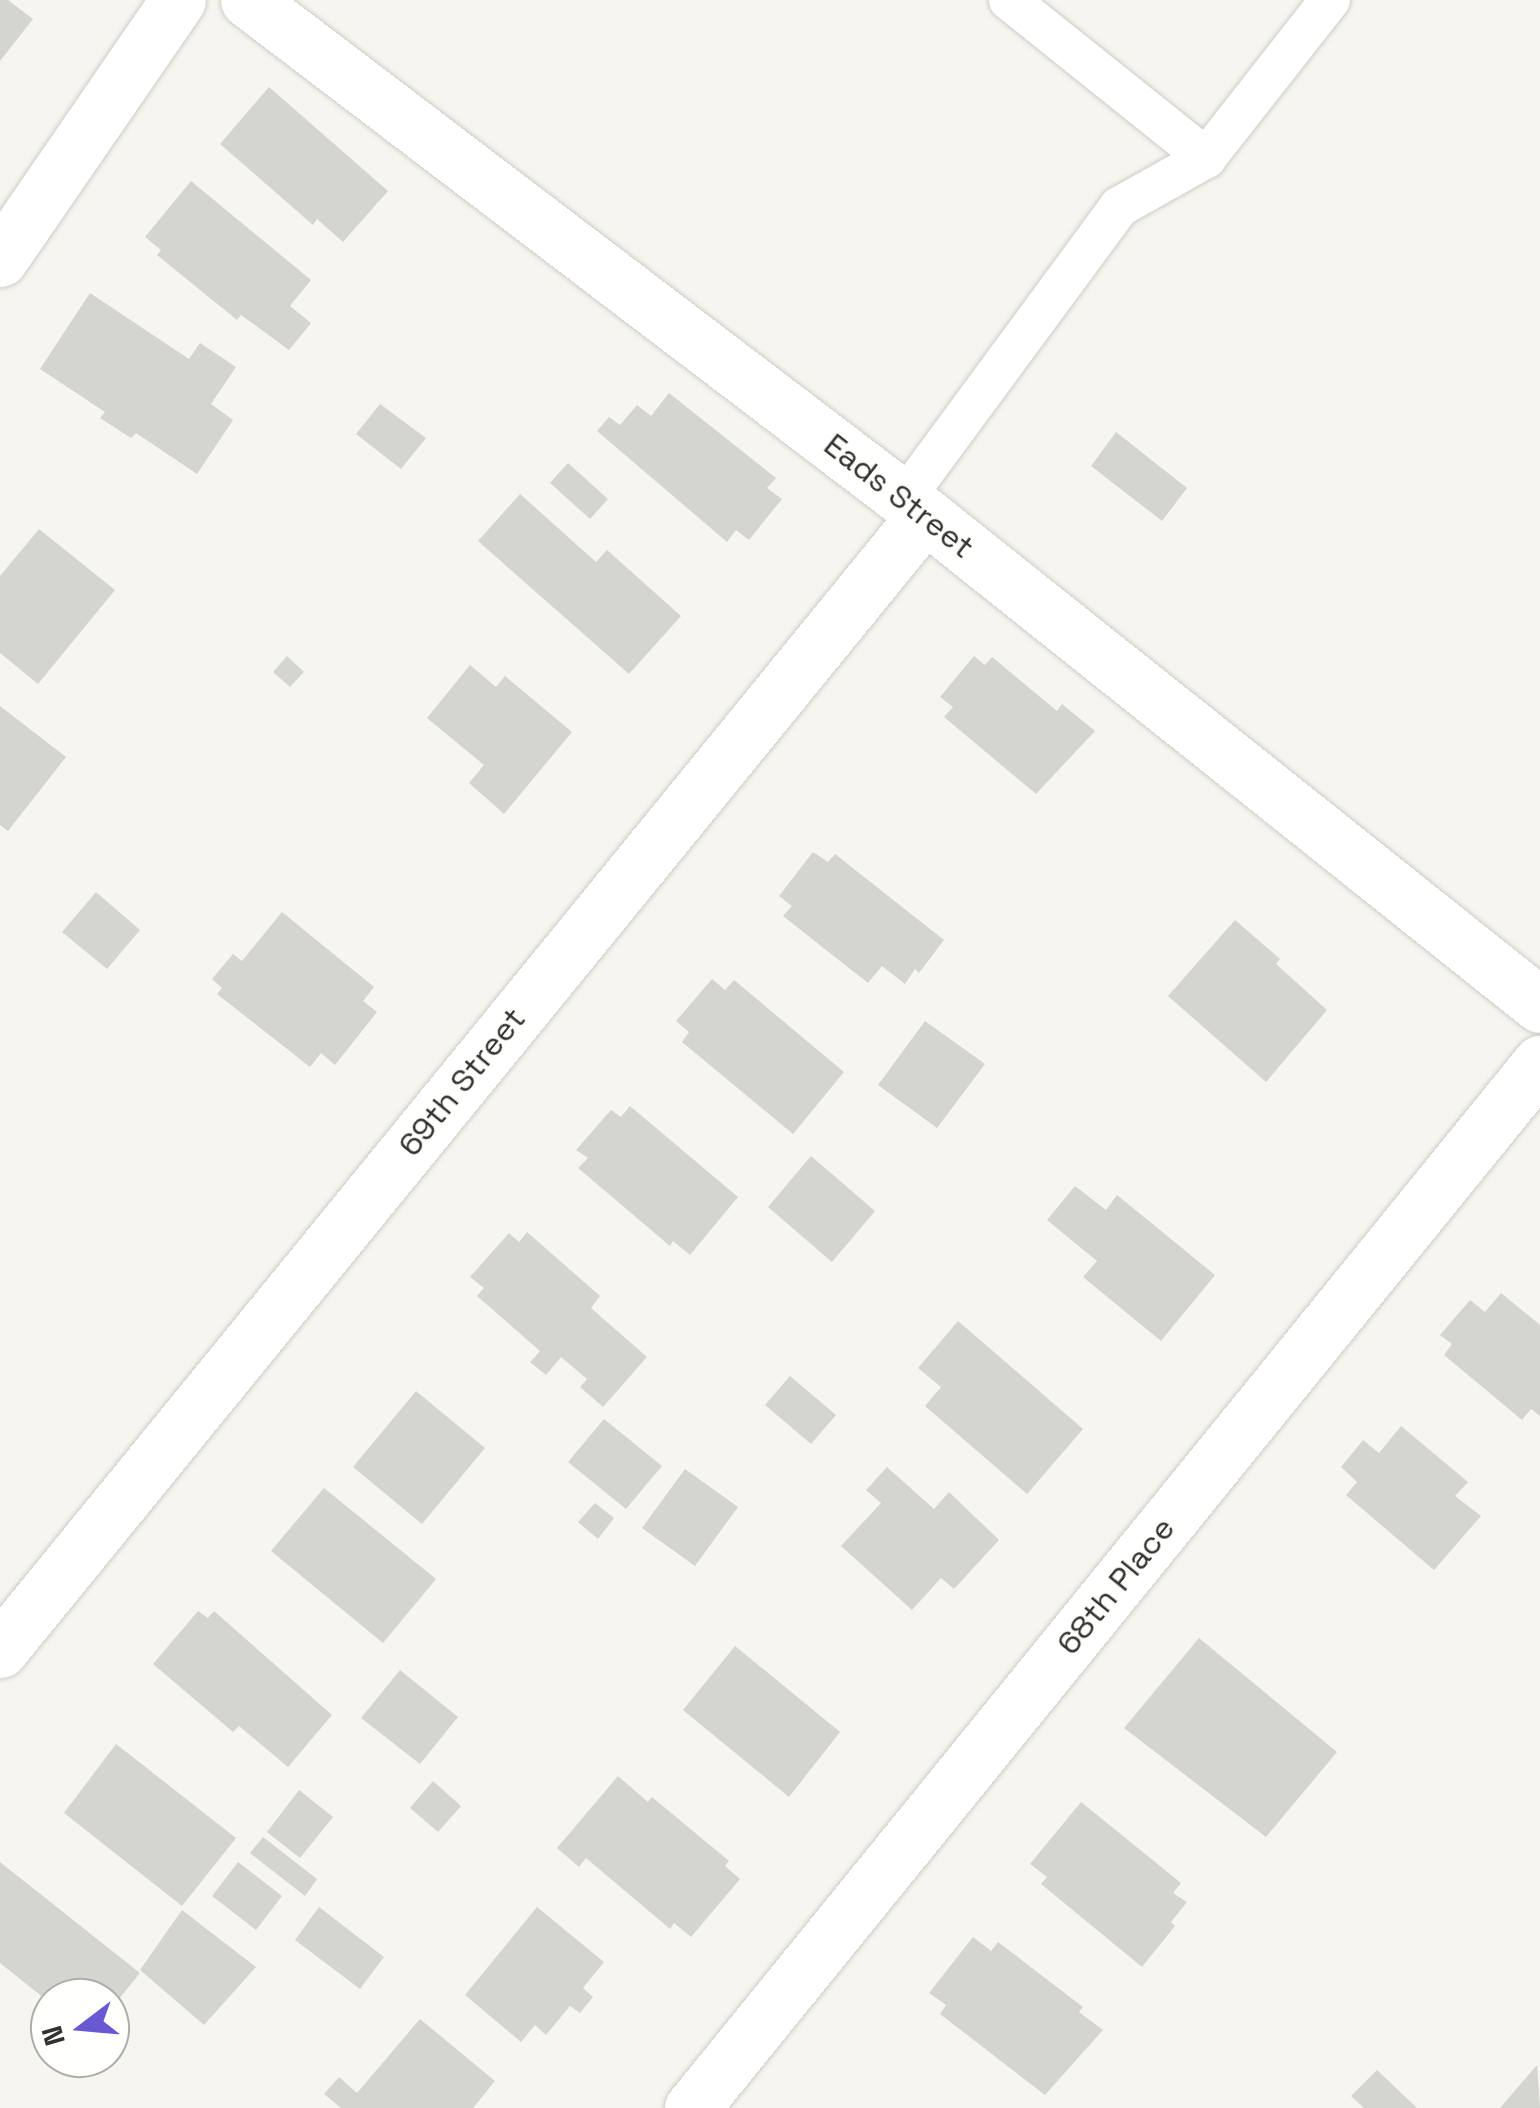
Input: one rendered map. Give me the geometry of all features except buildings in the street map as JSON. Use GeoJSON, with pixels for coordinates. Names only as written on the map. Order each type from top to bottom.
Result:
{"type":"FeatureCollection","features":[{"type":"Feature","properties":{"kind":"street"},"geometry":{"type":"LineString","coordinates":[[0,259],[178,0]]}},
{"type":"Feature","properties":{"kind":"street","name":"Eads Street"},"geometry":{"type":"LineString","coordinates":[[248,0],[915,507],[1540,1004]]}},
{"type":"Feature","properties":{"kind":"street","name":"69th Street"},"geometry":{"type":"LineString","coordinates":[[0,1650],[915,507]]}},
{"type":"Feature","properties":{"kind":"street","name":"68th Place"},"geometry":{"type":"LineString","coordinates":[[692,2108],[1540,1063]]}},
{"type":"Feature","properties":{"kind":"lane"},"geometry":{"type":"LineString","coordinates":[[1009,0],[1206,158]]}},
{"type":"Feature","properties":{"kind":"lane"},"geometry":{"type":"LineString","coordinates":[[915,507],[1120,207],[1206,158],[1330,0]]}}]}
